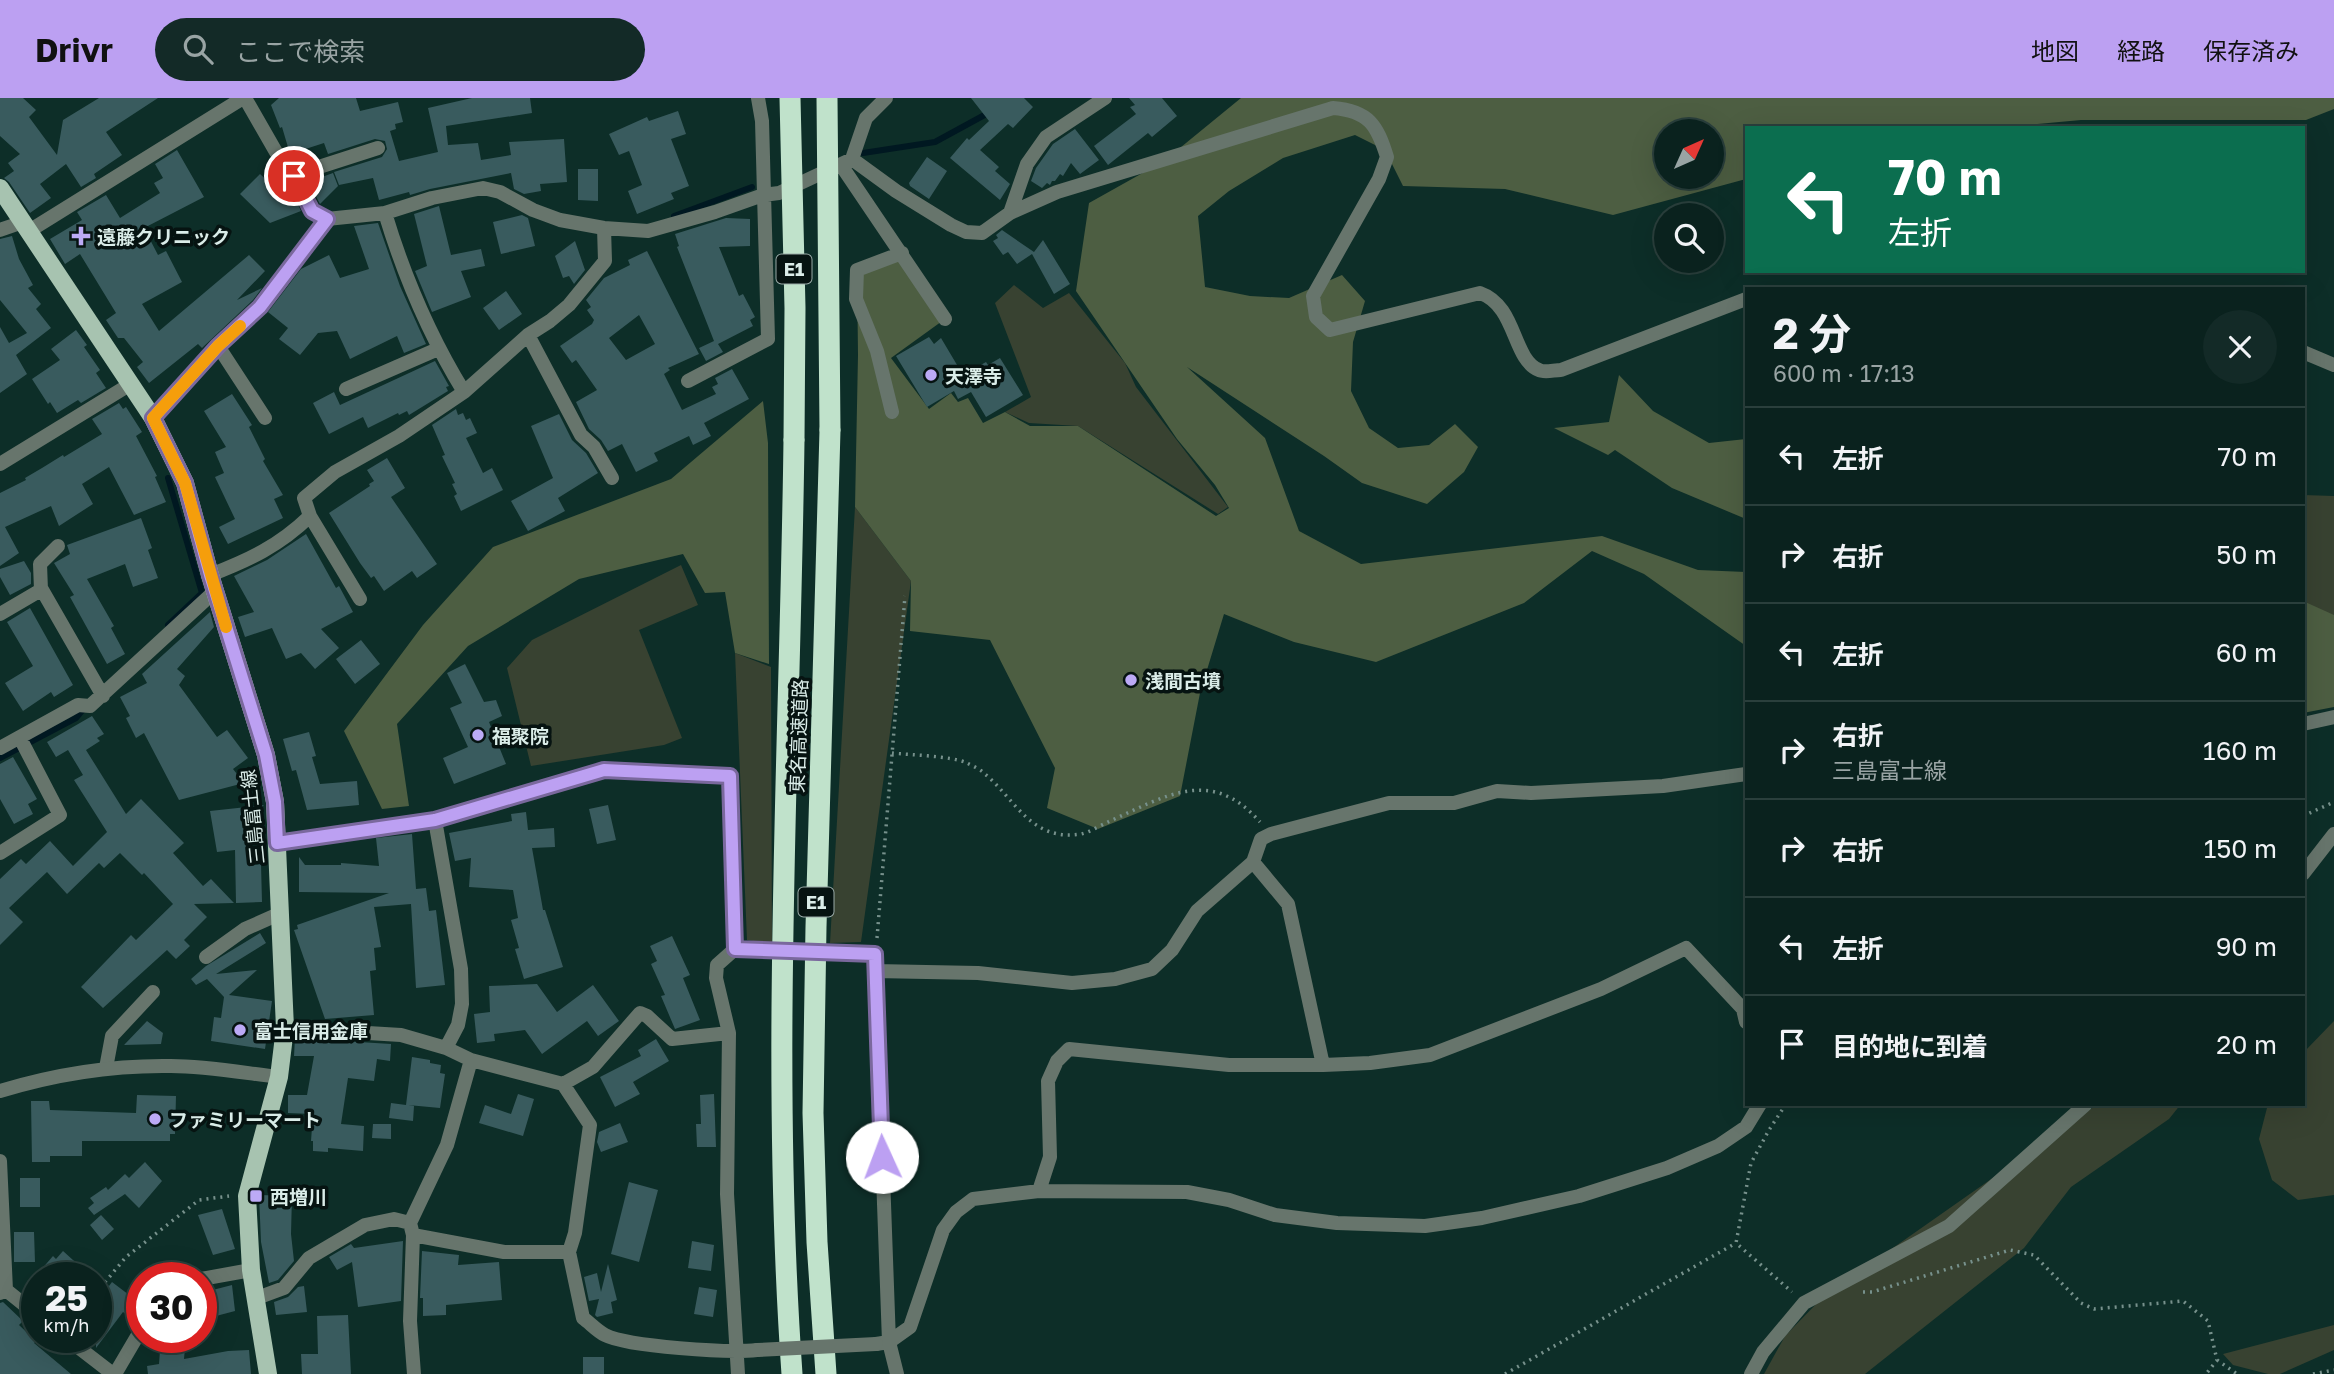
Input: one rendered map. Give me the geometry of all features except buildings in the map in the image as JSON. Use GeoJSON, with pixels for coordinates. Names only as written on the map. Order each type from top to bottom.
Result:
{"type":"FeatureCollection","features":[{"type":"Feature","properties":{"kind":"highway","name":"東名高速道路"},"geometry":{"type":"LineString","coordinates":[[790,98],[795,308],[794,440],[783,884],[781,1106],[784,1250],[792,1374]]}},
{"type":"Feature","properties":{"kind":"highway","name":"東名高速道路"},"geometry":{"type":"LineString","coordinates":[[826,1374],[817,1242],[813,1113],[830,430],[827,98]]}},
{"type":"Feature","properties":{"kind":"main road","name":"三島富士線"},"geometry":{"type":"LineString","coordinates":[[0,188],[129,386],[153,418],[185,483],[212,583],[266,755],[275,802],[285,1028],[279,1077],[247,1196],[251,1270],[268,1374]]}},
{"type":"Feature","properties":{"kind":"street"},"geometry":{"type":"LineString","coordinates":[[0,230],[26,227],[244,98],[276,152],[294,176],[312,211],[327,219],[384,213],[432,198],[483,188],[500,192],[560,220],[604,228],[648,231],[763,195],[779,193],[847,162],[866,118],[886,98]]}},
{"type":"Feature","properties":{"kind":"street"},"geometry":{"type":"LineString","coordinates":[[688,381],[768,339],[762,121],[758,98]]}},
{"type":"Feature","properties":{"kind":"street"},"geometry":{"type":"LineString","coordinates":[[1010,213],[1027,164],[1046,137],[1105,98]]}},
{"type":"Feature","properties":{"kind":"street"},"geometry":{"type":"LineString","coordinates":[[847,162],[966,232],[982,233],[1010,213],[1089,181],[1333,108],[1352,110],[1373,122],[1387,157],[1379,179],[1313,296],[1316,317],[1330,330],[1480,293],[1493,298],[1514,329],[1525,360],[1539,371],[1561,370],[1745,299]]}},
{"type":"Feature","properties":{"kind":"street"},"geometry":{"type":"LineString","coordinates":[[294,176],[378,148]]}},
{"type":"Feature","properties":{"kind":"street"},"geometry":{"type":"LineString","coordinates":[[847,162],[945,319]]}},
{"type":"Feature","properties":{"kind":"street"},"geometry":{"type":"LineString","coordinates":[[384,213],[401,265],[438,349],[464,392]]}},
{"type":"Feature","properties":{"kind":"street"},"geometry":{"type":"LineString","coordinates":[[153,418],[218,346],[260,307],[327,219]]}},
{"type":"Feature","properties":{"kind":"street"},"geometry":{"type":"LineString","coordinates":[[360,599],[310,516],[304,498],[335,472],[399,436],[464,392],[528,335],[551,321],[569,305],[605,261],[604,228]]}},
{"type":"Feature","properties":{"kind":"street"},"geometry":{"type":"LineString","coordinates":[[892,412],[877,351],[856,299],[857,270],[902,253]]}},
{"type":"Feature","properties":{"kind":"street"},"geometry":{"type":"LineString","coordinates":[[528,335],[580,435],[594,446],[612,478]]}},
{"type":"Feature","properties":{"kind":"street"},"geometry":{"type":"LineString","coordinates":[[218,346],[265,418]]}},
{"type":"Feature","properties":{"kind":"street"},"geometry":{"type":"LineString","coordinates":[[346,389],[438,349]]}},
{"type":"Feature","properties":{"kind":"street"},"geometry":{"type":"LineString","coordinates":[[2305,353],[2334,365]]}},
{"type":"Feature","properties":{"kind":"street"},"geometry":{"type":"LineString","coordinates":[[0,464],[129,386]]}},
{"type":"Feature","properties":{"kind":"street"},"geometry":{"type":"LineString","coordinates":[[0,748],[22,743],[84,706],[212,583],[237,564],[288,538],[310,516]]}},
{"type":"Feature","properties":{"kind":"street"},"geometry":{"type":"LineString","coordinates":[[58,546],[40,564],[41,587],[99,690]]}},
{"type":"Feature","properties":{"kind":"street"},"geometry":{"type":"LineString","coordinates":[[0,614],[41,590],[41,587]]}},
{"type":"Feature","properties":{"kind":"street"},"geometry":{"type":"LineString","coordinates":[[2305,724],[2334,717]]}},
{"type":"Feature","properties":{"kind":"street"},"geometry":{"type":"LineString","coordinates":[[0,853],[60,815],[22,743]]}},
{"type":"Feature","properties":{"kind":"street"},"geometry":{"type":"LineString","coordinates":[[277,843],[435,820],[604,770],[730,776],[741,950]]}},
{"type":"Feature","properties":{"kind":"street"},"geometry":{"type":"LineString","coordinates":[[875,971],[978,974],[1072,983],[1115,979],[1152,969],[1172,950],[1197,911],[1253,862],[1261,839],[1271,834],[1389,803],[1454,803],[1497,791],[1531,793],[1663,786],[1745,774]]}},
{"type":"Feature","properties":{"kind":"street"},"geometry":{"type":"LineString","coordinates":[[435,820],[461,969],[462,1004],[458,1025],[446,1048]]}},
{"type":"Feature","properties":{"kind":"street"},"geometry":{"type":"LineString","coordinates":[[2305,871],[2334,834]]}},
{"type":"Feature","properties":{"kind":"street"},"geometry":{"type":"LineString","coordinates":[[1253,862],[1288,904],[1323,1065]]}},
{"type":"Feature","properties":{"kind":"street"},"geometry":{"type":"LineString","coordinates":[[206,957],[245,929],[281,913]]}},
{"type":"Feature","properties":{"kind":"street"},"geometry":{"type":"LineString","coordinates":[[1039,1191],[1050,1157],[1048,1081],[1057,1061],[1069,1049],[1229,1065],[1370,1063],[1430,1055],[1601,989],[1686,948],[1744,1009],[1745,1016]]}},
{"type":"Feature","properties":{"kind":"street"},"geometry":{"type":"LineString","coordinates":[[738,1374],[727,1194],[729,1033],[716,978],[717,965],[741,950],[868,954],[875,971],[883,1343],[897,1374]]}},
{"type":"Feature","properties":{"kind":"street"},"geometry":{"type":"LineString","coordinates":[[106,1068],[111,1036],[153,992]]}},
{"type":"Feature","properties":{"kind":"street"},"geometry":{"type":"LineString","coordinates":[[563,1084],[593,1067],[639,1013],[647,1016],[672,1040],[729,1033]]}},
{"type":"Feature","properties":{"kind":"street"},"geometry":{"type":"LineString","coordinates":[[285,1028],[401,1035],[446,1048],[471,1060],[563,1084],[590,1125],[575,1233],[569,1252],[583,1318],[606,1335],[635,1342],[738,1352],[883,1343],[910,1327],[943,1230],[956,1212],[973,1199],[1039,1191],[1186,1192],[1229,1200],[1275,1215],[1337,1223],[1425,1226],[1482,1218],[1579,1196],[1667,1168],[1718,1146],[1746,1127],[1759,1106]]}},
{"type":"Feature","properties":{"kind":"street"},"geometry":{"type":"LineString","coordinates":[[414,1374],[410,1321],[411,1229],[447,1145],[471,1060]]}},
{"type":"Feature","properties":{"kind":"street"},"geometry":{"type":"LineString","coordinates":[[0,1091],[46,1077],[106,1068],[173,1066],[279,1077]]}},
{"type":"Feature","properties":{"kind":"street"},"geometry":{"type":"LineString","coordinates":[[1751,1374],[1763,1352],[1804,1303],[1948,1226],[2084,1106]]}},
{"type":"Feature","properties":{"kind":"street"},"geometry":{"type":"LineString","coordinates":[[0,1161],[3,1292],[21,1304]]}},
{"type":"Feature","properties":{"kind":"street"},"geometry":{"type":"LineString","coordinates":[[257,1298],[284,1288],[309,1258],[365,1225],[394,1219],[411,1229],[504,1252],[569,1252]]}},
{"type":"Feature","properties":{"kind":"street"},"geometry":{"type":"LineString","coordinates":[[217,1276],[251,1270]]}},
{"type":"Feature","properties":{"kind":"street"},"geometry":{"type":"LineString","coordinates":[[86,1353],[114,1374],[127,1353]]}},
{"type":"Feature","properties":{"kind":"path"},"geometry":{"type":"LineString","coordinates":[[868,954],[892,753],[905,596]]}},
{"type":"Feature","properties":{"kind":"path"},"geometry":{"type":"LineString","coordinates":[[892,753],[963,761],[985,773],[1023,816],[1039,826],[1060,833],[1082,834],[1168,795],[1200,789],[1222,792],[1254,815],[1271,834]]}},
{"type":"Feature","properties":{"kind":"path"},"geometry":{"type":"LineString","coordinates":[[2305,815],[2334,802]]}},
{"type":"Feature","properties":{"kind":"path"},"geometry":{"type":"LineString","coordinates":[[1505,1374],[1736,1243],[1751,1163],[1786,1106]]}},
{"type":"Feature","properties":{"kind":"path"},"geometry":{"type":"LineString","coordinates":[[112,1274],[126,1257],[200,1200],[218,1196],[247,1196]]}},
{"type":"Feature","properties":{"kind":"path"},"geometry":{"type":"LineString","coordinates":[[1736,1243],[1804,1303]]}},
{"type":"Feature","properties":{"kind":"path"},"geometry":{"type":"LineString","coordinates":[[1861,1292],[1872,1292],[2010,1250],[2034,1255],[2081,1303],[2094,1309],[2183,1301],[2208,1321],[2217,1360],[2237,1374]]}},
{"type":"Feature","properties":{"kind":"path"},"geometry":{"type":"LineString","coordinates":[[2206,1374],[2217,1360]]}},
{"type":"Feature","properties":{"kind":"path"},"geometry":{"type":"LineString","coordinates":[[2313,1374],[2334,1370]]}},
{"type":"Feature","properties":{"kind":"green space"},"geometry":{"type":"Polygon","coordinates":[[[1241,98],[2334,98],[2334,109],[2306,120],[2081,120],[2017,126],[1745,126],[1745,179],[1724,185],[1724,119],[1654,119],[1654,189],[1709,189],[1613,215],[1505,189],[1403,186],[1385,150],[1355,135],[1283,158],[1229,191],[1198,216],[1205,287],[1250,296],[1289,298],[1342,275],[1365,301],[1353,342],[1351,391],[1369,428],[1398,448],[1429,445],[1455,424],[1478,447],[1464,472],[1427,504],[1362,483],[1187,367],[1265,438],[1299,531],[1361,564],[1602,536],[1698,570],[1745,572],[1745,645],[1644,574],[1592,551],[1524,603],[1376,662],[1294,642],[1224,614],[1200,693],[1180,796],[1098,829],[1047,808],[1055,768],[990,640],[910,631],[911,581],[855,507],[857,270],[905,259],[945,319],[891,358],[929,409],[951,393],[958,402],[968,398],[983,423],[1005,412],[1030,426],[1078,426],[1216,516],[1229,508],[1215,485],[1177,439],[1076,291],[1089,203],[1164,161],[1241,98]]]}},
{"type":"Feature","properties":{"kind":"green space"},"geometry":{"type":"Polygon","coordinates":[[[1014,285],[1043,308],[1069,293],[1125,363],[1136,387],[1228,507],[1218,514],[1078,426],[1029,423],[1005,412],[1031,397],[995,303],[1014,285]]]}},
{"type":"Feature","properties":{"kind":"green space"},"geometry":{"type":"Polygon","coordinates":[[[1619,375],[1653,411],[1709,443],[1745,439],[1745,519],[1672,488],[1615,450],[1608,455],[1554,428],[1609,422],[1619,375]]]}},
{"type":"Feature","properties":{"kind":"green space"},"geometry":{"type":"Polygon","coordinates":[[[763,401],[768,443],[769,664],[735,653],[725,592],[705,593],[683,554],[579,579],[468,646],[397,724],[409,806],[382,809],[344,731],[423,625],[493,547],[671,479],[763,401]]]}},
{"type":"Feature","properties":{"kind":"green space"},"geometry":{"type":"Polygon","coordinates":[[[2305,495],[2334,496],[2334,627],[2305,611],[2305,495]]]}},
{"type":"Feature","properties":{"kind":"green space"},"geometry":{"type":"Polygon","coordinates":[[[855,507],[911,581],[861,942],[830,943],[855,507]]]}},
{"type":"Feature","properties":{"kind":"green space"},"geometry":{"type":"Polygon","coordinates":[[[681,565],[698,605],[639,630],[682,738],[664,745],[531,766],[507,668],[532,640],[681,565]]]}},
{"type":"Feature","properties":{"kind":"green space"},"geometry":{"type":"Polygon","coordinates":[[[2305,602],[2334,615],[2334,707],[2305,713],[2305,602]]]}},
{"type":"Feature","properties":{"kind":"green space"},"geometry":{"type":"Polygon","coordinates":[[[735,653],[771,667],[772,944],[747,940],[735,653]]]}},
{"type":"Feature","properties":{"kind":"green space"},"geometry":{"type":"Polygon","coordinates":[[[2334,1021],[2334,1195],[2298,1200],[2272,1180],[2259,1139],[2267,1106],[2305,1106],[2305,1051],[2334,1021]]]}},
{"type":"Feature","properties":{"kind":"green space"},"geometry":{"type":"Polygon","coordinates":[[[2095,1106],[2179,1106],[2169,1119],[2071,1187],[2024,1248],[1865,1374],[1764,1374],[1785,1336],[1823,1297],[2095,1106]]]}},
{"type":"Feature","properties":{"kind":"green space"},"geometry":{"type":"Polygon","coordinates":[[[2334,1325],[2334,1350],[2280,1374],[2268,1374],[2233,1365],[2223,1354],[2334,1325]]]}},
{"type":"Feature","properties":{"kind":"waterway"},"geometry":{"type":"LineString","coordinates":[[863,153],[935,142],[990,112]]}},
{"type":"Feature","properties":{"kind":"waterway"},"geometry":{"type":"LineString","coordinates":[[674,216],[752,187]]}},
{"type":"Feature","properties":{"kind":"waterway"},"geometry":{"type":"LineString","coordinates":[[168,478],[202,593],[168,625]]}},
{"type":"Feature","properties":{"kind":"waterway"},"geometry":{"type":"LineString","coordinates":[[0,758],[76,718],[86,706]]}},
{"type":"Feature","properties":{"kind":"slow traffic"},"geometry":{"type":"LineString","coordinates":[[226,627],[185,483],[153,418],[218,346],[240,326]]}},
{"type":"Feature","properties":{"kind":"place","name":"遠藤クリニック"},"geometry":{"type":"Point","coordinates":[81,236]}},
{"type":"Feature","properties":{"kind":"place","name":"天澤寺"},"geometry":{"type":"Point","coordinates":[931,375]}},
{"type":"Feature","properties":{"kind":"place","name":"浅間古墳"},"geometry":{"type":"Point","coordinates":[1131,680]}},
{"type":"Feature","properties":{"kind":"place","name":"福聚院"},"geometry":{"type":"Point","coordinates":[478,735]}},
{"type":"Feature","properties":{"kind":"place","name":"富士信用金庫"},"geometry":{"type":"Point","coordinates":[240,1030]}},
{"type":"Feature","properties":{"kind":"place","name":"ファミリーマート"},"geometry":{"type":"Point","coordinates":[155,1119]}},
{"type":"Feature","properties":{"kind":"place","name":"西増川"},"geometry":{"type":"Point","coordinates":[256,1196]}},
{"type":"Feature","properties":{"kind":"route"},"geometry":{"type":"LineString","coordinates":[[294,176],[312,211],[327,219],[260,307],[218,346],[153,418],[185,483],[210,575],[266,755],[275,802],[277,843],[435,820],[604,770],[730,776],[735,949],[875,954],[882,1157]]}}]}
